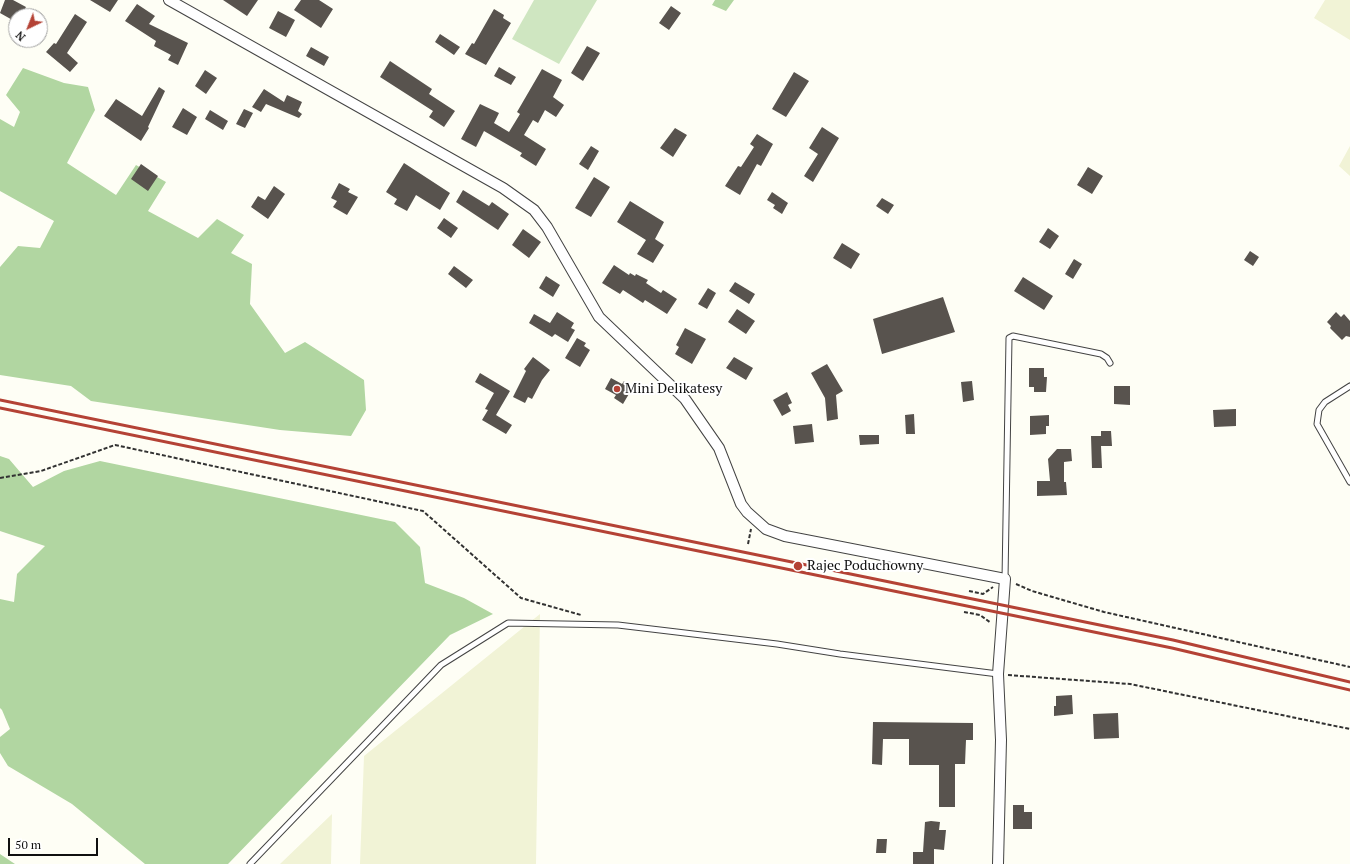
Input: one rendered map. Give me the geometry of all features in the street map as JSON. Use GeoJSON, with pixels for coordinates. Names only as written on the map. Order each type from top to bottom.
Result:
{"type":"FeatureCollection","features":[{"type":"Feature","properties":{"kind":"street"},"geometry":{"type":"LineString","coordinates":[[169,0],[503,188],[534,210],[547,227],[599,317],[685,399],[718,448],[741,504],[754,520],[766,529],[785,536],[1005,579],[1000,629],[998,674],[1001,740],[998,864]]}},
{"type":"Feature","properties":{"kind":"lane"},"geometry":{"type":"LineString","coordinates":[[1005,579],[1009,338],[1013,336],[1101,354],[1108,358],[1110,363]]}},
{"type":"Feature","properties":{"kind":"lane"},"geometry":{"type":"LineString","coordinates":[[1350,386],[1325,402],[1319,410],[1317,424],[1350,482]]}},
{"type":"Feature","properties":{"kind":"lane"},"geometry":{"type":"LineString","coordinates":[[250,864],[441,665],[508,623],[618,625],[777,644],[840,654],[998,674]]}},
{"type":"Feature","properties":{"kind":"path"},"geometry":{"type":"LineString","coordinates":[[0,478],[41,471],[115,445],[423,511],[521,598],[588,617]]}},
{"type":"Feature","properties":{"kind":"path"},"geometry":{"type":"LineString","coordinates":[[748,544],[754,520]]}},
{"type":"Feature","properties":{"kind":"path"},"geometry":{"type":"LineString","coordinates":[[969,591],[983,594],[1005,579],[1032,591],[1104,612],[1350,667]]}},
{"type":"Feature","properties":{"kind":"path"},"geometry":{"type":"LineString","coordinates":[[964,612],[980,615],[1000,629]]}},
{"type":"Feature","properties":{"kind":"path"},"geometry":{"type":"LineString","coordinates":[[998,674],[1130,684],[1350,729]]}},
{"type":"Feature","properties":{"kind":"green space"},"geometry":{"type":"Polygon","coordinates":[[[534,0],[597,0],[559,64],[512,39],[534,0]]]}},
{"type":"Feature","properties":{"kind":"green space"},"geometry":{"type":"Polygon","coordinates":[[[715,0],[734,0],[726,11],[712,5],[715,0]]]}},
{"type":"Feature","properties":{"kind":"green space"},"geometry":{"type":"Polygon","coordinates":[[[1325,0],[1350,0],[1350,40],[1314,18],[1325,0]]]}},
{"type":"Feature","properties":{"kind":"green space"},"geometry":{"type":"Polygon","coordinates":[[[23,68],[64,83],[88,87],[95,110],[67,163],[116,195],[136,165],[166,182],[148,211],[198,238],[217,219],[244,235],[231,253],[252,264],[250,304],[285,353],[305,342],[364,380],[366,410],[351,436],[280,430],[91,401],[71,386],[0,375],[0,267],[18,246],[40,248],[54,221],[0,191],[0,119],[14,127],[20,112],[6,95],[23,68]]]}},
{"type":"Feature","properties":{"kind":"green space"},"geometry":{"type":"Polygon","coordinates":[[[1350,146],[1350,176],[1339,166],[1350,146]]]}},
{"type":"Feature","properties":{"kind":"green space"},"geometry":{"type":"Polygon","coordinates":[[[0,456],[9,459],[33,487],[64,471],[100,461],[395,522],[420,547],[425,583],[464,598],[493,614],[450,635],[228,864],[145,864],[72,804],[8,766],[0,753],[0,737],[10,729],[0,708],[0,599],[14,602],[17,574],[45,546],[0,531],[0,456]]]}},
{"type":"Feature","properties":{"kind":"green space"},"geometry":{"type":"Polygon","coordinates":[[[540,614],[536,864],[360,864],[364,756],[540,614]]]}},
{"type":"Feature","properties":{"kind":"green space"},"geometry":{"type":"Polygon","coordinates":[[[332,814],[331,864],[280,864],[332,814]]]}},
{"type":"Feature","properties":{"kind":"green space"},"geometry":{"type":"Polygon","coordinates":[[[0,854],[15,864],[0,864],[0,854]]]}},
{"type":"Feature","properties":{"kind":"building"},"geometry":{"type":"Polygon","coordinates":[[[5,0],[13,0],[26,7],[8,8],[8,18],[0,13],[5,0]]]}},
{"type":"Feature","properties":{"kind":"building"},"geometry":{"type":"Polygon","coordinates":[[[90,0],[118,0],[110,12],[90,0]]]}},
{"type":"Feature","properties":{"kind":"building"},"geometry":{"type":"Polygon","coordinates":[[[223,0],[258,0],[247,16],[223,0]]]}},
{"type":"Feature","properties":{"kind":"building"},"geometry":{"type":"Polygon","coordinates":[[[301,0],[319,0],[333,9],[321,28],[294,10],[301,0]]]}},
{"type":"Feature","properties":{"kind":"building"},"geometry":{"type":"Polygon","coordinates":[[[137,4],[155,16],[149,24],[188,43],[178,65],[168,60],[171,55],[154,46],[156,41],[125,21],[137,4]]]}},
{"type":"Feature","properties":{"kind":"building"},"geometry":{"type":"Polygon","coordinates":[[[671,6],[681,13],[669,30],[659,23],[671,6]]]}},
{"type":"Feature","properties":{"kind":"building"},"geometry":{"type":"Polygon","coordinates":[[[494,9],[504,15],[503,18],[511,23],[486,65],[465,54],[472,43],[474,44],[494,9]]]}},
{"type":"Feature","properties":{"kind":"building"},"geometry":{"type":"Polygon","coordinates":[[[278,11],[295,20],[286,37],[269,28],[278,11]]]}},
{"type":"Feature","properties":{"kind":"building"},"geometry":{"type":"Polygon","coordinates":[[[75,14],[87,22],[67,53],[78,63],[70,72],[46,52],[54,43],[56,44],[75,14]]]}},
{"type":"Feature","properties":{"kind":"building"},"geometry":{"type":"Polygon","coordinates":[[[440,34],[460,47],[454,55],[435,42],[440,34]]]}},
{"type":"Feature","properties":{"kind":"building"},"geometry":{"type":"Polygon","coordinates":[[[587,46],[600,53],[583,81],[571,73],[587,46]]]}},
{"type":"Feature","properties":{"kind":"building"},"geometry":{"type":"Polygon","coordinates":[[[311,47],[329,57],[324,66],[306,56],[311,47]]]}},
{"type":"Feature","properties":{"kind":"building"},"geometry":{"type":"Polygon","coordinates":[[[390,61],[432,89],[429,94],[455,111],[444,127],[429,117],[433,111],[380,77],[390,61]]]}},
{"type":"Feature","properties":{"kind":"building"},"geometry":{"type":"Polygon","coordinates":[[[499,67],[516,77],[511,85],[494,76],[499,67]]]}},
{"type":"Feature","properties":{"kind":"building"},"geometry":{"type":"Polygon","coordinates":[[[542,69],[562,80],[553,97],[564,105],[556,117],[545,110],[538,123],[533,120],[524,135],[546,149],[536,166],[520,156],[522,153],[484,131],[476,147],[461,139],[480,104],[499,113],[494,123],[509,132],[520,114],[517,112],[542,69]]]}},
{"type":"Feature","properties":{"kind":"building"},"geometry":{"type":"Polygon","coordinates":[[[205,70],[217,78],[206,94],[195,86],[205,70]]]}},
{"type":"Feature","properties":{"kind":"building"},"geometry":{"type":"Polygon","coordinates":[[[794,72],[809,81],[786,117],[772,109],[794,72]]]}},
{"type":"Feature","properties":{"kind":"building"},"geometry":{"type":"Polygon","coordinates":[[[159,87],[165,91],[148,127],[149,128],[141,141],[104,116],[116,99],[142,116],[159,87]]]}},
{"type":"Feature","properties":{"kind":"building"},"geometry":{"type":"Polygon","coordinates":[[[264,89],[284,102],[287,95],[302,102],[298,111],[302,114],[299,118],[266,104],[261,112],[252,107],[264,89]]]}},
{"type":"Feature","properties":{"kind":"building"},"geometry":{"type":"Polygon","coordinates":[[[183,108],[197,117],[187,135],[172,127],[183,108]]]}},
{"type":"Feature","properties":{"kind":"building"},"geometry":{"type":"Polygon","coordinates":[[[244,109],[253,113],[245,128],[236,124],[244,109]]]}},
{"type":"Feature","properties":{"kind":"building"},"geometry":{"type":"Polygon","coordinates":[[[210,110],[228,121],[223,130],[205,119],[210,110]]]}},
{"type":"Feature","properties":{"kind":"building"},"geometry":{"type":"Polygon","coordinates":[[[822,127],[839,138],[813,182],[804,176],[818,154],[809,148],[822,127]]]}},
{"type":"Feature","properties":{"kind":"building"},"geometry":{"type":"Polygon","coordinates":[[[675,128],[687,135],[673,157],[660,148],[675,128]]]}},
{"type":"Feature","properties":{"kind":"building"},"geometry":{"type":"Polygon","coordinates":[[[757,134],[773,144],[761,166],[757,164],[740,195],[725,186],[738,166],[741,167],[754,147],[750,144],[757,134]]]}},
{"type":"Feature","properties":{"kind":"building"},"geometry":{"type":"Polygon","coordinates":[[[591,146],[599,151],[588,170],[579,164],[591,146]]]}},
{"type":"Feature","properties":{"kind":"building"},"geometry":{"type":"Polygon","coordinates":[[[404,163],[450,193],[440,210],[416,195],[407,211],[394,204],[397,199],[386,192],[404,163]]]}},
{"type":"Feature","properties":{"kind":"building"},"geometry":{"type":"Polygon","coordinates":[[[141,164],[158,176],[148,191],[131,179],[141,164]]]}},
{"type":"Feature","properties":{"kind":"building"},"geometry":{"type":"Polygon","coordinates":[[[1088,167],[1103,176],[1092,194],[1077,185],[1088,167]]]}},
{"type":"Feature","properties":{"kind":"building"},"geometry":{"type":"Polygon","coordinates":[[[594,177],[610,187],[591,217],[575,208],[594,177]]]}},
{"type":"Feature","properties":{"kind":"building"},"geometry":{"type":"Polygon","coordinates":[[[339,183],[350,189],[348,192],[358,197],[347,215],[333,207],[337,201],[331,198],[339,183]]]}},
{"type":"Feature","properties":{"kind":"building"},"geometry":{"type":"Polygon","coordinates":[[[274,186],[285,194],[268,219],[251,207],[258,196],[265,200],[274,186]]]}},
{"type":"Feature","properties":{"kind":"building"},"geometry":{"type":"Polygon","coordinates":[[[463,190],[489,206],[492,202],[509,214],[498,230],[456,202],[463,190]]]}},
{"type":"Feature","properties":{"kind":"building"},"geometry":{"type":"Polygon","coordinates":[[[772,192],[788,203],[782,214],[773,208],[775,205],[767,200],[772,192]]]}},
{"type":"Feature","properties":{"kind":"building"},"geometry":{"type":"Polygon","coordinates":[[[882,198],[894,205],[888,214],[876,206],[882,198]]]}},
{"type":"Feature","properties":{"kind":"building"},"geometry":{"type":"Polygon","coordinates":[[[630,201],[664,222],[655,239],[664,245],[653,263],[637,254],[646,240],[617,222],[630,201]]]}},
{"type":"Feature","properties":{"kind":"building"},"geometry":{"type":"Polygon","coordinates":[[[444,218],[458,228],[451,238],[437,228],[444,218]]]}},
{"type":"Feature","properties":{"kind":"building"},"geometry":{"type":"Polygon","coordinates":[[[1048,228],[1059,236],[1050,249],[1039,242],[1048,228]]]}},
{"type":"Feature","properties":{"kind":"building"},"geometry":{"type":"Polygon","coordinates":[[[523,229],[541,242],[529,258],[512,245],[523,229]]]}},
{"type":"Feature","properties":{"kind":"building"},"geometry":{"type":"Polygon","coordinates":[[[842,243],[860,254],[851,269],[833,258],[842,243]]]}},
{"type":"Feature","properties":{"kind":"building"},"geometry":{"type":"Polygon","coordinates":[[[1250,251],[1259,257],[1253,266],[1244,260],[1250,251]]]}},
{"type":"Feature","properties":{"kind":"building"},"geometry":{"type":"Polygon","coordinates":[[[1074,259],[1082,264],[1073,279],[1065,274],[1074,259]]]}},
{"type":"Feature","properties":{"kind":"building"},"geometry":{"type":"Polygon","coordinates":[[[614,265],[629,275],[630,273],[635,276],[636,274],[648,280],[646,283],[661,293],[663,290],[677,299],[667,314],[645,300],[643,303],[623,290],[620,294],[602,283],[614,265]]]}},
{"type":"Feature","properties":{"kind":"building"},"geometry":{"type":"Polygon","coordinates":[[[454,266],[473,280],[466,288],[448,274],[454,266]]]}},
{"type":"Feature","properties":{"kind":"building"},"geometry":{"type":"Polygon","coordinates":[[[546,276],[560,285],[553,297],[539,288],[546,276]]]}},
{"type":"Feature","properties":{"kind":"building"},"geometry":{"type":"Polygon","coordinates":[[[1023,277],[1053,296],[1044,310],[1014,291],[1023,277]]]}},
{"type":"Feature","properties":{"kind":"building"},"geometry":{"type":"Polygon","coordinates":[[[735,282],[755,294],[749,304],[729,291],[735,282]]]}},
{"type":"Feature","properties":{"kind":"building"},"geometry":{"type":"Polygon","coordinates":[[[708,288],[716,293],[707,309],[698,304],[708,288]]]}},
{"type":"Feature","properties":{"kind":"building"},"geometry":{"type":"Polygon","coordinates":[[[943,297],[955,332],[882,354],[873,319],[943,297]]]}},
{"type":"Feature","properties":{"kind":"building"},"geometry":{"type":"Polygon","coordinates":[[[737,309],[755,321],[746,334],[728,322],[737,309]]]}},
{"type":"Feature","properties":{"kind":"building"},"geometry":{"type":"Polygon","coordinates":[[[557,312],[574,323],[571,328],[575,330],[568,342],[555,334],[552,337],[529,323],[534,314],[550,323],[557,312]]]}},
{"type":"Feature","properties":{"kind":"building"},"geometry":{"type":"Polygon","coordinates":[[[1336,312],[1341,317],[1344,314],[1350,321],[1350,337],[1346,336],[1342,340],[1330,328],[1331,326],[1327,322],[1336,312]]]}},
{"type":"Feature","properties":{"kind":"building"},"geometry":{"type":"Polygon","coordinates":[[[685,328],[706,339],[692,364],[675,354],[679,347],[676,345],[685,328]]]}},
{"type":"Feature","properties":{"kind":"building"},"geometry":{"type":"Polygon","coordinates":[[[577,338],[586,343],[584,346],[590,350],[580,367],[565,358],[577,338]]]}},
{"type":"Feature","properties":{"kind":"building"},"geometry":{"type":"Polygon","coordinates":[[[533,357],[550,370],[542,380],[532,399],[528,397],[525,403],[513,397],[526,371],[524,369],[533,357]]]}},
{"type":"Feature","properties":{"kind":"building"},"geometry":{"type":"Polygon","coordinates":[[[734,357],[753,368],[746,380],[726,368],[734,357]]]}},
{"type":"Feature","properties":{"kind":"building"},"geometry":{"type":"Polygon","coordinates":[[[827,364],[843,391],[836,395],[838,419],[827,421],[825,398],[811,373],[827,364]]]}},
{"type":"Feature","properties":{"kind":"building"},"geometry":{"type":"Polygon","coordinates":[[[1029,368],[1044,368],[1044,377],[1047,377],[1046,392],[1034,392],[1034,387],[1029,387],[1029,368]]]}},
{"type":"Feature","properties":{"kind":"building"},"geometry":{"type":"Polygon","coordinates":[[[480,373],[510,391],[496,415],[512,425],[506,434],[482,420],[488,410],[485,409],[494,393],[475,382],[480,373]]]}},
{"type":"Feature","properties":{"kind":"building"},"geometry":{"type":"Polygon","coordinates":[[[611,378],[622,384],[624,381],[633,387],[623,404],[614,398],[616,395],[605,389],[611,378]]]}},
{"type":"Feature","properties":{"kind":"building"},"geometry":{"type":"Polygon","coordinates":[[[972,381],[974,400],[963,402],[961,382],[972,381]]]}},
{"type":"Feature","properties":{"kind":"building"},"geometry":{"type":"Polygon","coordinates":[[[1114,386],[1130,386],[1130,405],[1114,404],[1114,386]]]}},
{"type":"Feature","properties":{"kind":"building"},"geometry":{"type":"Polygon","coordinates":[[[787,392],[792,403],[788,405],[791,411],[782,416],[773,400],[787,392]]]}},
{"type":"Feature","properties":{"kind":"building"},"geometry":{"type":"Polygon","coordinates":[[[1236,409],[1236,426],[1214,427],[1213,410],[1236,409]]]}},
{"type":"Feature","properties":{"kind":"building"},"geometry":{"type":"Polygon","coordinates":[[[914,414],[915,434],[906,434],[905,415],[914,414]]]}},
{"type":"Feature","properties":{"kind":"building"},"geometry":{"type":"Polygon","coordinates":[[[1049,415],[1049,426],[1046,426],[1046,434],[1030,435],[1030,416],[1049,415]]]}},
{"type":"Feature","properties":{"kind":"building"},"geometry":{"type":"Polygon","coordinates":[[[812,424],[814,442],[795,444],[793,426],[812,424]]]}},
{"type":"Feature","properties":{"kind":"building"},"geometry":{"type":"Polygon","coordinates":[[[1101,431],[1111,431],[1112,446],[1101,446],[1102,468],[1092,468],[1091,436],[1101,436],[1101,431]]]}},
{"type":"Feature","properties":{"kind":"building"},"geometry":{"type":"Polygon","coordinates":[[[859,435],[879,435],[879,444],[860,445],[859,435]]]}},
{"type":"Feature","properties":{"kind":"building"},"geometry":{"type":"Polygon","coordinates":[[[1057,449],[1071,449],[1072,461],[1064,462],[1064,482],[1066,482],[1067,495],[1037,496],[1037,481],[1050,481],[1048,459],[1057,449]]]}},
{"type":"Feature","properties":{"kind":"building"},"geometry":{"type":"Polygon","coordinates":[[[1072,695],[1073,714],[1054,716],[1056,696],[1072,695]]]}},
{"type":"Feature","properties":{"kind":"building"},"geometry":{"type":"Polygon","coordinates":[[[1118,713],[1119,738],[1094,739],[1093,714],[1118,713]]]}},
{"type":"Feature","properties":{"kind":"building"},"geometry":{"type":"Polygon","coordinates":[[[873,722],[973,723],[973,740],[966,740],[965,764],[955,764],[955,807],[939,807],[939,765],[909,765],[909,739],[883,739],[882,765],[872,764],[873,722]]]}},
{"type":"Feature","properties":{"kind":"building"},"geometry":{"type":"Polygon","coordinates":[[[1013,805],[1024,805],[1024,812],[1032,812],[1032,829],[1013,829],[1013,805]]]}},
{"type":"Feature","properties":{"kind":"building"},"geometry":{"type":"Polygon","coordinates":[[[925,822],[940,822],[939,830],[946,830],[944,850],[934,849],[934,864],[913,864],[913,852],[923,852],[925,822]]]}},
{"type":"Feature","properties":{"kind":"building"},"geometry":{"type":"Polygon","coordinates":[[[877,839],[887,839],[886,853],[876,853],[877,839]]]}},
{"type":"Feature","properties":{"kind":"railway"},"geometry":{"type":"LineString","coordinates":[[0,400],[1173,640],[1350,682]]}},
{"type":"Feature","properties":{"kind":"railway"},"geometry":{"type":"LineString","coordinates":[[0,408],[1172,648],[1350,690]]}},
{"type":"Feature","properties":{"kind":"place","name":"Mini Delikatesy"},"geometry":{"type":"Point","coordinates":[617,389]}},
{"type":"Feature","properties":{"kind":"place","name":"Rajec Poduchowny"},"geometry":{"type":"Point","coordinates":[798,566]}}]}
